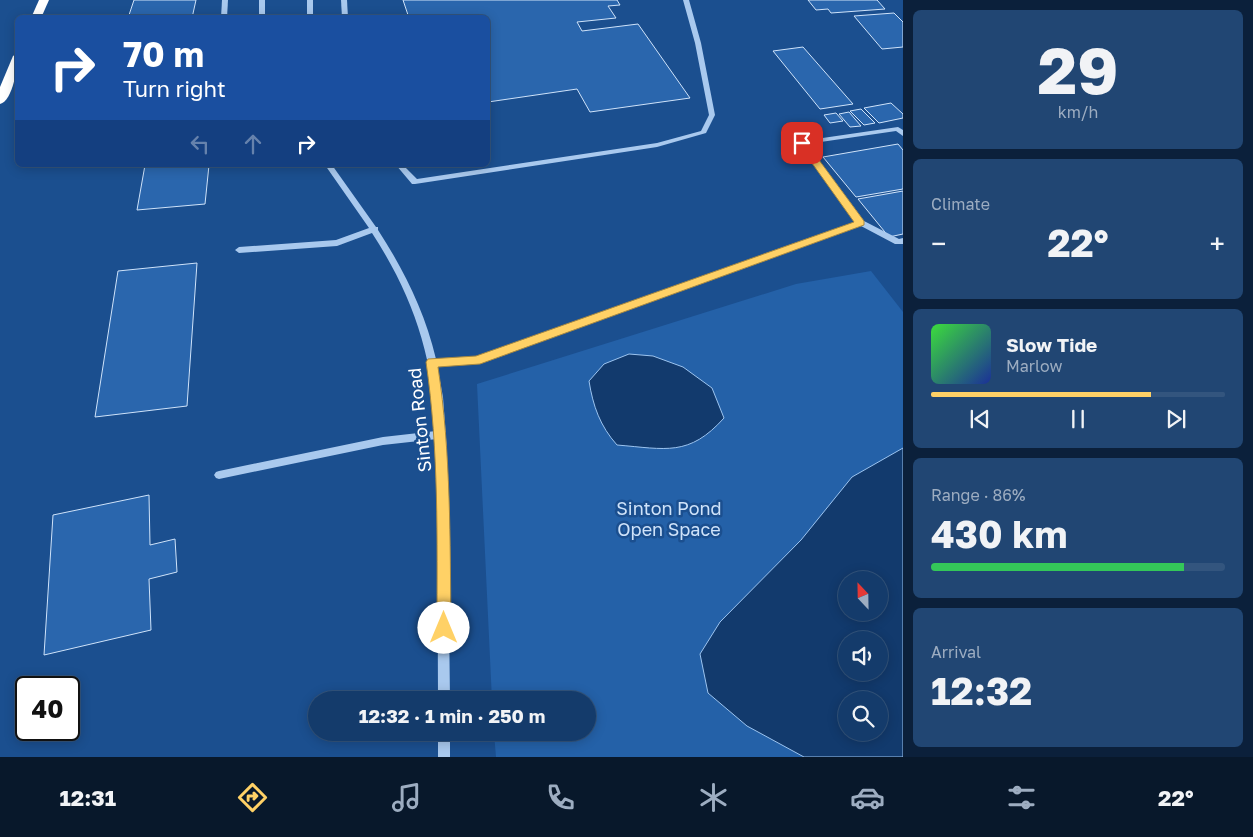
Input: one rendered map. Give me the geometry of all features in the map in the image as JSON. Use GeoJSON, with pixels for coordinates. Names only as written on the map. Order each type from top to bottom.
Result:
{"type":"FeatureCollection","features":[{"type":"Feature","properties":{"kind":"highway"},"geometry":{"type":"LineString","coordinates":[[37,15],[44,0]]}},
{"type":"Feature","properties":{"kind":"highway"},"geometry":{"type":"LineString","coordinates":[[0,101],[15,64]]}},
{"type":"Feature","properties":{"kind":"street"},"geometry":{"type":"LineString","coordinates":[[224,15],[225,0]]}},
{"type":"Feature","properties":{"kind":"street"},"geometry":{"type":"LineString","coordinates":[[262,0],[262,15]]}},
{"type":"Feature","properties":{"kind":"street"},"geometry":{"type":"LineString","coordinates":[[310,0],[310,15]]}},
{"type":"Feature","properties":{"kind":"street"},"geometry":{"type":"LineString","coordinates":[[344,0],[345,15]]}},
{"type":"Feature","properties":{"kind":"street"},"geometry":{"type":"LineString","coordinates":[[401,167],[415,182],[656,145],[704,132],[712,114],[698,43],[686,0]]}},
{"type":"Feature","properties":{"kind":"street"},"geometry":{"type":"LineString","coordinates":[[432,362],[476,361],[860,223],[802,143],[898,129],[903,134]]}},
{"type":"Feature","properties":{"kind":"street","name":"Sinton Road"},"geometry":{"type":"LineString","coordinates":[[329,167],[375,229],[408,288],[421,320],[432,362],[443,480],[444,691]]}},
{"type":"Feature","properties":{"kind":"street"},"geometry":{"type":"LineString","coordinates":[[239,250],[337,243],[375,229]]}},
{"type":"Feature","properties":{"kind":"street"},"geometry":{"type":"LineString","coordinates":[[219,475],[383,441],[440,435]]}},
{"type":"Feature","properties":{"kind":"street"},"geometry":{"type":"LineString","coordinates":[[444,741],[444,757]]}},
{"type":"Feature","properties":{"kind":"lane"},"geometry":{"type":"LineString","coordinates":[[860,223],[898,242],[903,241]]}},
{"type":"Feature","properties":{"kind":"green space","name":"Sinton Pond Open Space"},"geometry":{"type":"Polygon","coordinates":[[[871,271],[903,312],[903,757],[496,757],[495,741],[596,741],[596,691],[492,691],[477,384],[796,284],[871,271]]]}},
{"type":"Feature","properties":{"kind":"shaded area"},"geometry":{"type":"Polygon","coordinates":[[[629,354],[653,356],[683,367],[712,388],[724,418],[711,431],[688,445],[676,448],[649,448],[617,445],[598,415],[589,381],[604,364],[629,354]]]}},
{"type":"Feature","properties":{"kind":"shaded area"},"geometry":{"type":"Polygon","coordinates":[[[903,448],[903,757],[804,757],[747,726],[708,693],[700,654],[720,622],[801,540],[852,477],[903,448]]]}},
{"type":"Feature","properties":{"kind":"building"},"geometry":{"type":"Polygon","coordinates":[[[134,0],[196,0],[193,15],[129,15],[134,0]]]}},
{"type":"Feature","properties":{"kind":"building"},"geometry":{"type":"Polygon","coordinates":[[[403,0],[617,0],[620,5],[608,6],[616,18],[577,22],[582,31],[638,24],[690,98],[590,112],[577,89],[490,102],[490,15],[408,15],[403,0]]]}},
{"type":"Feature","properties":{"kind":"building"},"geometry":{"type":"Polygon","coordinates":[[[808,0],[877,0],[885,9],[831,13],[828,9],[816,10],[808,0]]]}},
{"type":"Feature","properties":{"kind":"building"},"geometry":{"type":"Polygon","coordinates":[[[894,13],[903,22],[903,47],[882,49],[854,16],[894,13]]]}},
{"type":"Feature","properties":{"kind":"building"},"geometry":{"type":"Polygon","coordinates":[[[803,47],[853,104],[820,109],[773,51],[803,47]]]}},
{"type":"Feature","properties":{"kind":"building"},"geometry":{"type":"Polygon","coordinates":[[[891,103],[903,114],[903,118],[879,123],[864,108],[891,103]]]}},
{"type":"Feature","properties":{"kind":"building"},"geometry":{"type":"Polygon","coordinates":[[[861,109],[875,123],[864,125],[850,111],[861,109]]]}},
{"type":"Feature","properties":{"kind":"building"},"geometry":{"type":"Polygon","coordinates":[[[849,112],[861,126],[850,127],[839,114],[849,112]]]}},
{"type":"Feature","properties":{"kind":"building"},"geometry":{"type":"Polygon","coordinates":[[[836,113],[843,121],[830,123],[824,115],[836,113]]]}},
{"type":"Feature","properties":{"kind":"building"},"geometry":{"type":"Polygon","coordinates":[[[898,144],[903,150],[903,189],[856,197],[823,157],[898,144]]]}},
{"type":"Feature","properties":{"kind":"building"},"geometry":{"type":"Polygon","coordinates":[[[145,167],[209,167],[205,204],[137,210],[145,167]]]}},
{"type":"Feature","properties":{"kind":"building"},"geometry":{"type":"Polygon","coordinates":[[[903,191],[903,234],[889,237],[858,199],[903,191]]]}},
{"type":"Feature","properties":{"kind":"building"},"geometry":{"type":"Polygon","coordinates":[[[197,263],[187,406],[95,417],[118,271],[197,263]]]}},
{"type":"Feature","properties":{"kind":"building"},"geometry":{"type":"Polygon","coordinates":[[[149,495],[150,545],[175,539],[177,572],[149,579],[151,630],[44,655],[53,515],[149,495]]]}},
{"type":"Feature","properties":{"kind":"route"},"geometry":{"type":"LineString","coordinates":[[444,628],[443,480],[439,411],[432,362],[476,361],[860,223],[802,143]]}}]}
